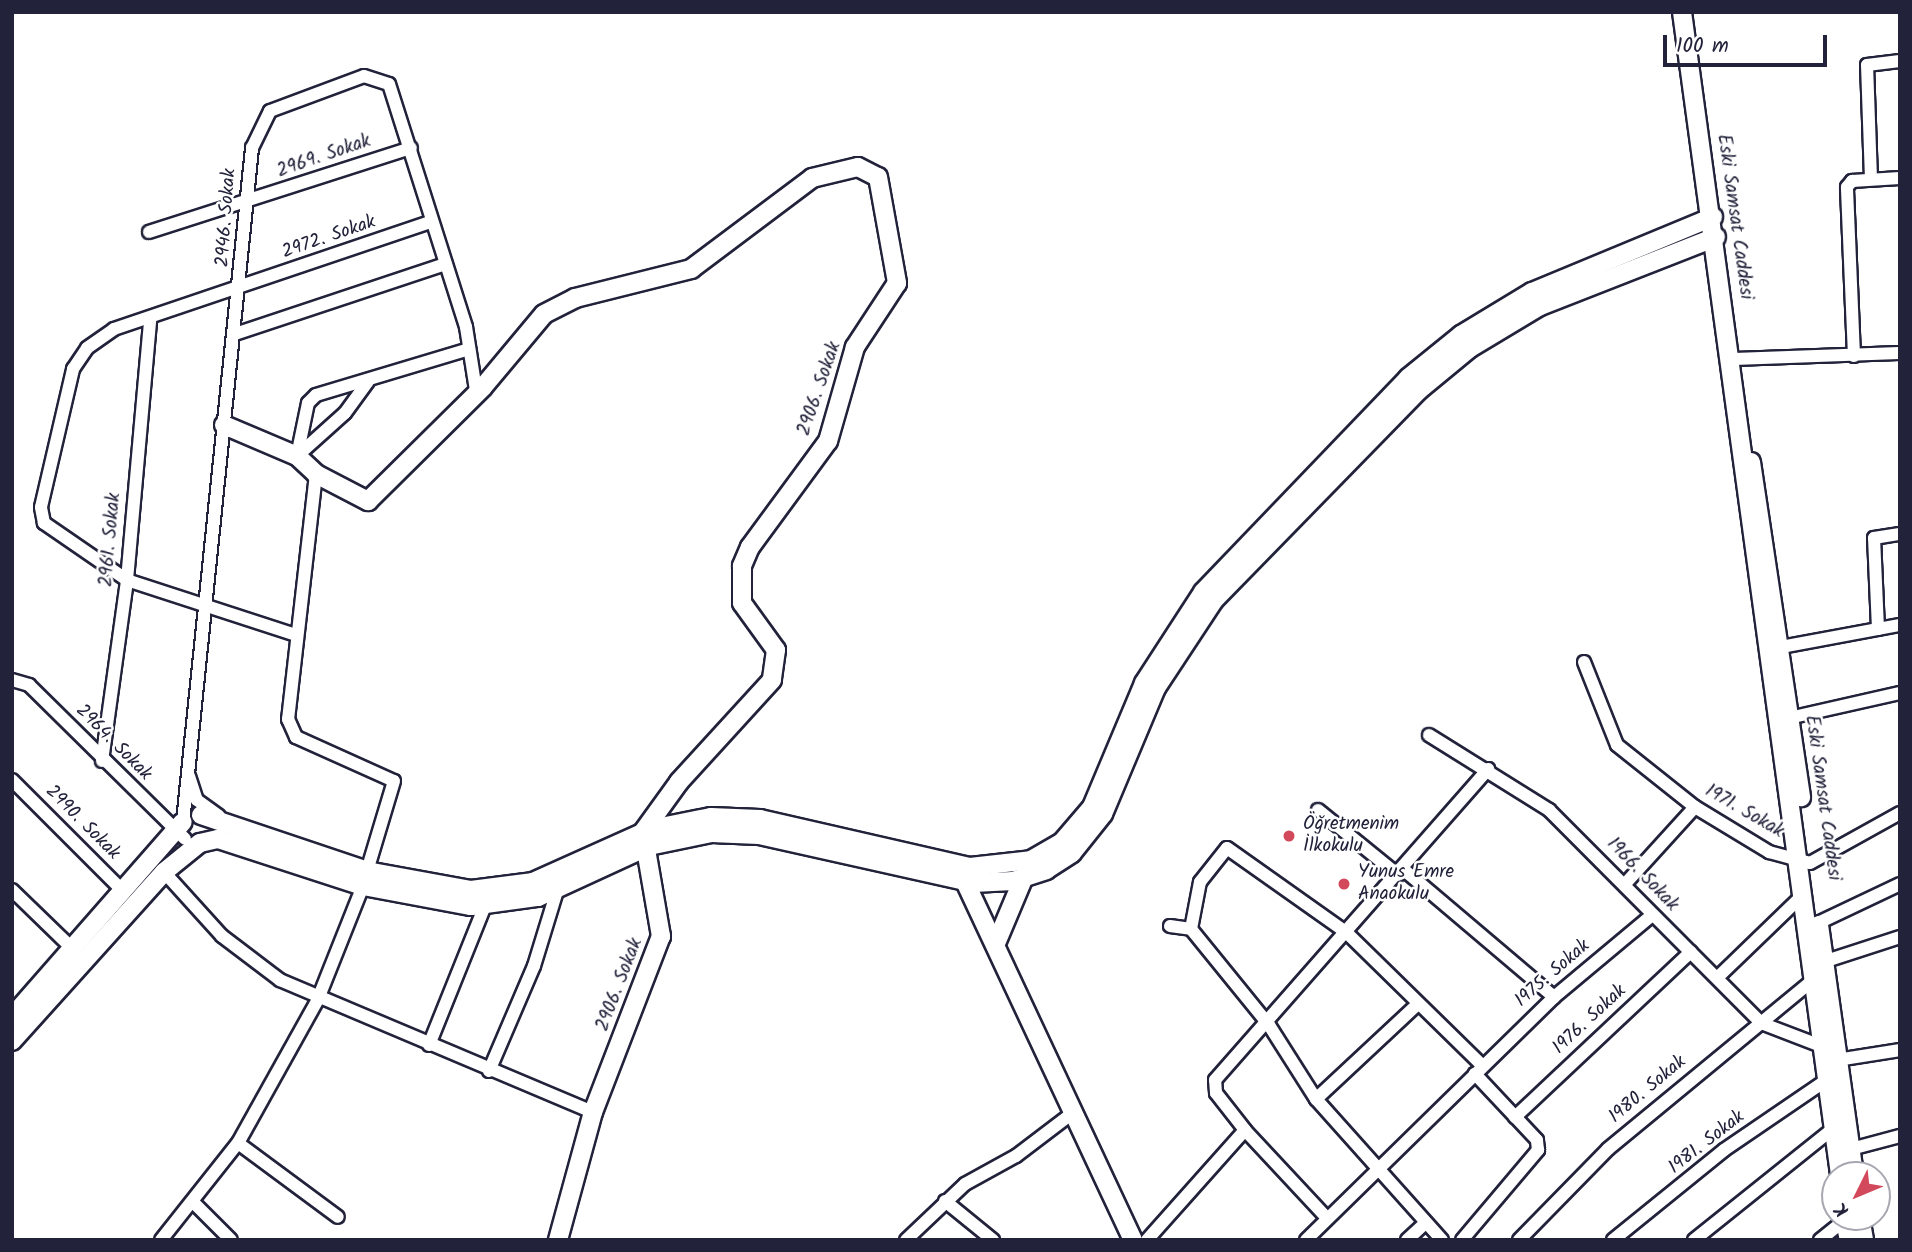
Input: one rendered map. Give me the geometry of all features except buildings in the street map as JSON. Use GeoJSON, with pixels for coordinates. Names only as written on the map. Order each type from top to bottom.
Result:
{"type":"FeatureCollection","features":[{"type":"Feature","properties":{"kind":"street","name":"Eski Samsat Caddesi"},"geometry":{"type":"LineString","coordinates":[[1682,12],[1742,428],[1744,488],[1805,863],[1818,923],[1852,1161]]}},
{"type":"Feature","properties":{"kind":"street"},"geometry":{"type":"LineString","coordinates":[[1871,179],[1867,65],[1900,61]]}},
{"type":"Feature","properties":{"kind":"street","name":"2946. Sokak"},"geometry":{"type":"LineString","coordinates":[[186,833],[204,604],[241,289],[256,133],[270,111],[295,98],[365,76],[382,79],[394,94],[430,222],[446,264],[469,349],[476,390]]}},
{"type":"Feature","properties":{"kind":"street","name":"2969. Sokak"},"geometry":{"type":"LineString","coordinates":[[149,232],[249,203],[411,148]]}},
{"type":"Feature","properties":{"kind":"street","name":"2906. Sokak"},"geometry":{"type":"LineString","coordinates":[[224,425],[297,456],[316,474],[369,501],[476,390],[544,314],[575,298],[691,269],[739,238],[811,178],[858,167],[878,177],[897,283],[855,347],[828,441],[750,547],[742,566],[742,603],[776,650],[775,675],[679,782],[643,841],[661,936],[593,1112],[558,1240]]}},
{"type":"Feature","properties":{"kind":"street"},"geometry":{"type":"LineString","coordinates":[[1854,356],[1846,194],[1852,181],[1900,178]]}},
{"type":"Feature","properties":{"kind":"street"},"geometry":{"type":"LineString","coordinates":[[958,872],[1023,863],[1073,831],[1091,807],[1144,683],[1194,604],[1416,371],[1461,335],[1532,292],[1713,217]]}},
{"type":"Feature","properties":{"kind":"street","name":"2972. Sokak"},"geometry":{"type":"LineString","coordinates":[[296,635],[127,580],[51,530],[41,507],[79,356],[114,329],[150,321],[430,222]]}},
{"type":"Feature","properties":{"kind":"street"},"geometry":{"type":"LineString","coordinates":[[199,807],[365,878],[458,889],[507,889],[559,874],[643,841],[760,827],[958,872],[1023,879],[1059,863],[1094,828],[1156,688],[1223,589],[1419,390],[1470,348],[1540,306],[1716,237]]}},
{"type":"Feature","properties":{"kind":"street"},"geometry":{"type":"LineString","coordinates":[[235,334],[446,264]]}},
{"type":"Feature","properties":{"kind":"street","name":"2961. Sokak"},"geometry":{"type":"LineString","coordinates":[[102,761],[127,580],[150,321]]}},
{"type":"Feature","properties":{"kind":"street"},"geometry":{"type":"LineString","coordinates":[[297,456],[309,400],[469,349]]}},
{"type":"Feature","properties":{"kind":"street"},"geometry":{"type":"LineString","coordinates":[[1733,359],[1900,353]]}},
{"type":"Feature","properties":{"kind":"street"},"geometry":{"type":"LineString","coordinates":[[297,456],[345,413],[368,381]]}},
{"type":"Feature","properties":{"kind":"street","name":"Eski Samsat Caddesi"},"geometry":{"type":"LineString","coordinates":[[1742,428],[1757,487],[1781,647],[1805,863],[1804,894],[1812,981],[1839,1161]]}},
{"type":"Feature","properties":{"kind":"street"},"geometry":{"type":"LineString","coordinates":[[161,1240],[194,1203],[238,1143],[318,999],[365,878],[396,784],[390,775],[291,732],[290,670],[316,474]]}},
{"type":"Feature","properties":{"kind":"street"},"geometry":{"type":"LineString","coordinates":[[1878,629],[1874,538],[1900,534]]}},
{"type":"Feature","properties":{"kind":"street"},"geometry":{"type":"LineString","coordinates":[[1781,647],[1900,625]]}},
{"type":"Feature","properties":{"kind":"street","name":"1971. Sokak"},"geometry":{"type":"LineString","coordinates":[[1584,663],[1617,744],[1695,807],[1769,852],[1805,863]]}},
{"type":"Feature","properties":{"kind":"street","name":"2964. Sokak"},"geometry":{"type":"LineString","coordinates":[[12,680],[29,685],[102,761],[186,833]]}},
{"type":"Feature","properties":{"kind":"street"},"geometry":{"type":"LineString","coordinates":[[1789,718],[1900,693]]}},
{"type":"Feature","properties":{"kind":"street","name":"1966. Sokak"},"geometry":{"type":"LineString","coordinates":[[1429,735],[1488,769],[1549,810],[1761,1023],[1821,1046]]}},
{"type":"Feature","properties":{"kind":"street"},"geometry":{"type":"LineString","coordinates":[[1326,1217],[1245,1130],[1216,1093],[1215,1080],[1269,1025],[1488,769]]}},
{"type":"Feature","properties":{"kind":"street"},"geometry":{"type":"LineString","coordinates":[[15,1009],[74,950],[124,892],[186,833],[211,830],[199,807],[189,776]]}},
{"type":"Feature","properties":{"kind":"street","name":"2990. Sokak"},"geometry":{"type":"LineString","coordinates":[[12,780],[124,892]]}},
{"type":"Feature","properties":{"kind":"street"},"geometry":{"type":"LineString","coordinates":[[12,1041],[164,872],[199,807]]}},
{"type":"Feature","properties":{"kind":"street"},"geometry":{"type":"LineString","coordinates":[[1625,884],[1695,807]]}},
{"type":"Feature","properties":{"kind":"street"},"geometry":{"type":"LineString","coordinates":[[1318,810],[1401,872],[1554,997]]}},
{"type":"Feature","properties":{"kind":"street"},"geometry":{"type":"LineString","coordinates":[[1805,863],[1900,813]]}},
{"type":"Feature","properties":{"kind":"street"},"geometry":{"type":"LineString","coordinates":[[186,833],[242,844],[365,878],[485,906],[557,891],[643,841]]}},
{"type":"Feature","properties":{"kind":"street"},"geometry":{"type":"LineString","coordinates":[[1191,929],[1200,882],[1227,848],[1347,933],[1478,1069],[1515,1117],[1537,1140],[1535,1159],[1462,1240]]}},
{"type":"Feature","properties":{"kind":"street"},"geometry":{"type":"LineString","coordinates":[[164,872],[235,948],[318,999],[593,1112]]}},
{"type":"Feature","properties":{"kind":"street"},"geometry":{"type":"LineString","coordinates":[[958,872],[997,941],[1133,1240]]}},
{"type":"Feature","properties":{"kind":"street"},"geometry":{"type":"LineString","coordinates":[[997,941],[1023,879]]}},
{"type":"Feature","properties":{"kind":"street"},"geometry":{"type":"LineString","coordinates":[[1818,923],[1900,884]]}},
{"type":"Feature","properties":{"kind":"street"},"geometry":{"type":"LineString","coordinates":[[12,890],[74,950]]}},
{"type":"Feature","properties":{"kind":"street"},"geometry":{"type":"LineString","coordinates":[[489,1071],[534,966],[557,891]]}},
{"type":"Feature","properties":{"kind":"street"},"geometry":{"type":"LineString","coordinates":[[1718,977],[1804,894]]}},
{"type":"Feature","properties":{"kind":"street"},"geometry":{"type":"LineString","coordinates":[[429,1045],[485,906]]}},
{"type":"Feature","properties":{"kind":"street","name":"1975. Sokak"},"geometry":{"type":"LineString","coordinates":[[1306,1240],[1326,1217],[1554,997],[1652,915]]}},
{"type":"Feature","properties":{"kind":"street"},"geometry":{"type":"LineString","coordinates":[[1170,926],[1191,929],[1269,1025],[1316,1099],[1375,1170],[1442,1240]]}},
{"type":"Feature","properties":{"kind":"street"},"geometry":{"type":"LineString","coordinates":[[1823,962],[1900,937]]}},
{"type":"Feature","properties":{"kind":"street","name":"1976. Sokak"},"geometry":{"type":"LineString","coordinates":[[1515,1117],[1691,952]]}},
{"type":"Feature","properties":{"kind":"street","name":"1980. Sokak"},"geometry":{"type":"LineString","coordinates":[[1518,1240],[1608,1149],[1812,981]]}},
{"type":"Feature","properties":{"kind":"street"},"geometry":{"type":"LineString","coordinates":[[1316,1099],[1418,1004]]}},
{"type":"Feature","properties":{"kind":"street"},"geometry":{"type":"LineString","coordinates":[[1837,1060],[1900,1051]]}},
{"type":"Feature","properties":{"kind":"street","name":"1981. Sokak"},"geometry":{"type":"LineString","coordinates":[[1613,1240],[1724,1150],[1828,1079]]}},
{"type":"Feature","properties":{"kind":"street"},"geometry":{"type":"LineString","coordinates":[[905,1240],[946,1201],[1075,1111]]}},
{"type":"Feature","properties":{"kind":"street"},"geometry":{"type":"LineString","coordinates":[[1695,1240],[1835,1127]]}},
{"type":"Feature","properties":{"kind":"street"},"geometry":{"type":"LineString","coordinates":[[1147,1240],[1245,1130]]}},
{"type":"Feature","properties":{"kind":"street"},"geometry":{"type":"LineString","coordinates":[[1851,1149],[1900,1136]]}},
{"type":"Feature","properties":{"kind":"street"},"geometry":{"type":"LineString","coordinates":[[238,1143],[338,1217]]}},
{"type":"Feature","properties":{"kind":"street"},"geometry":{"type":"LineString","coordinates":[[946,1201],[993,1240]]}},
{"type":"Feature","properties":{"kind":"street"},"geometry":{"type":"LineString","coordinates":[[194,1203],[231,1240]]}},
{"type":"Feature","properties":{"kind":"street"},"geometry":{"type":"LineString","coordinates":[[1407,1240],[1424,1224]]}},
{"type":"Feature","properties":{"kind":"place","name":"Öğretmenim İlkokulu"},"geometry":{"type":"Point","coordinates":[1289,836]}},
{"type":"Feature","properties":{"kind":"place","name":"Yunus Emre Anaokulu"},"geometry":{"type":"Point","coordinates":[1344,884]}}]}
